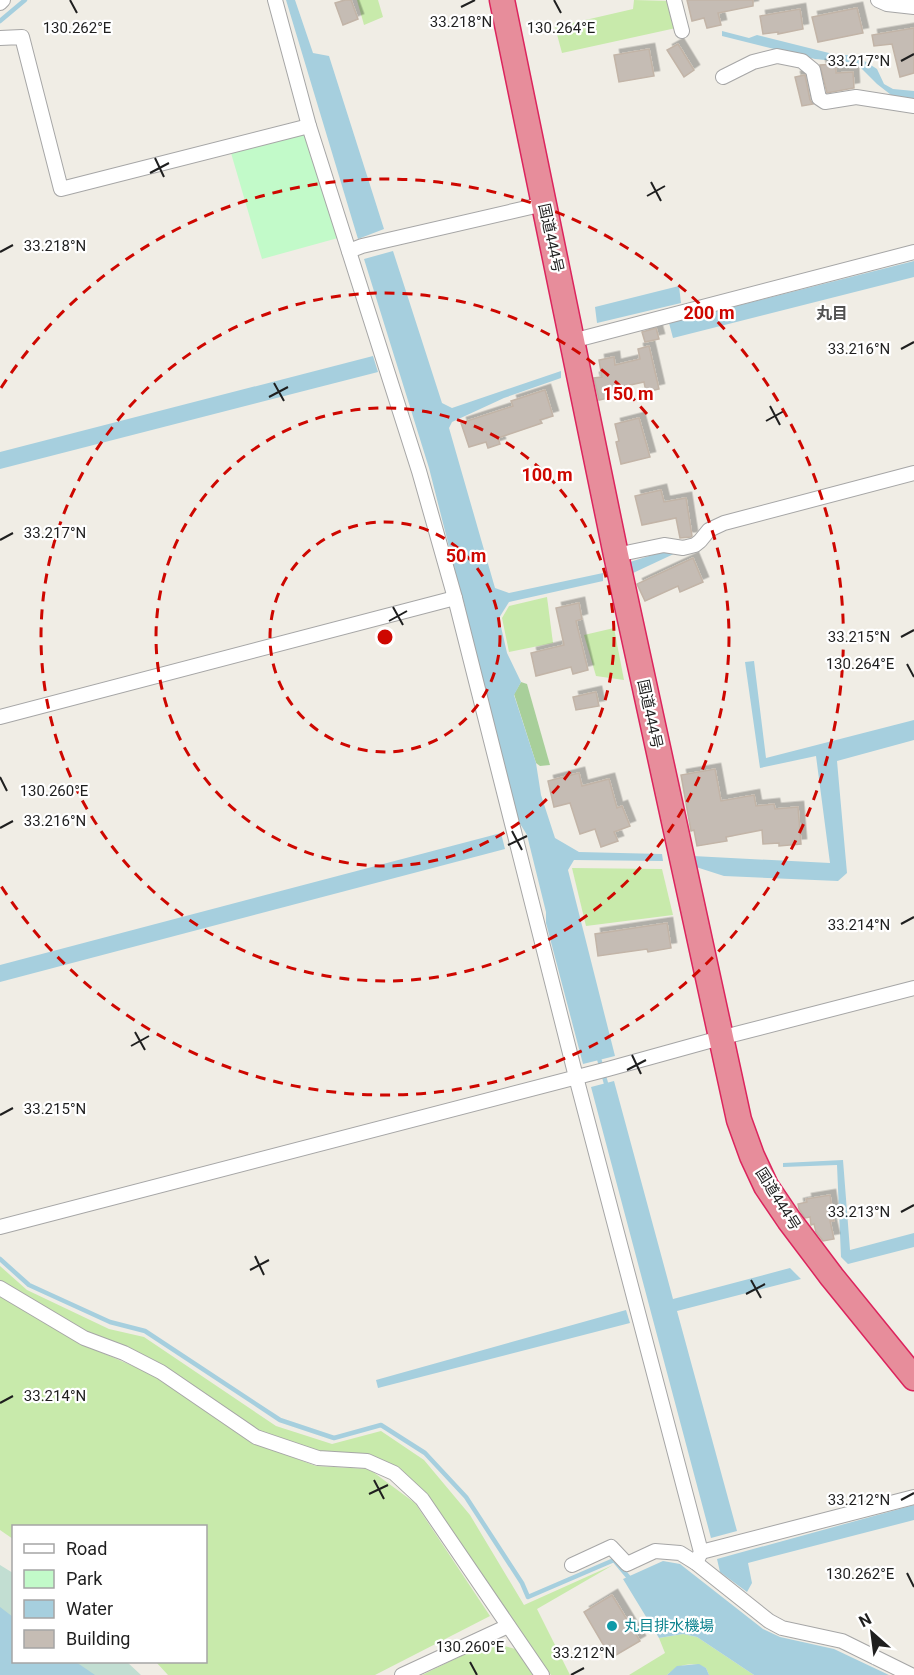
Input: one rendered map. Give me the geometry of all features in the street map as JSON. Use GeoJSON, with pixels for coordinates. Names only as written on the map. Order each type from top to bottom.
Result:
{"type":"FeatureCollection","features":[{"type":"Feature","properties":{"kind":"highway","name":"国道444号"},"geometry":{"type":"LineString","coordinates":[[502,0],[616,555],[739,1120],[752,1156],[766,1185],[789,1220],[914,1378]]}},
{"type":"Feature","properties":{"kind":"street"},"geometry":{"type":"LineString","coordinates":[[275,0],[309,126],[419,471],[455,598],[699,1557]]}},
{"type":"Feature","properties":{"kind":"street"},"geometry":{"type":"LineString","coordinates":[[674,0],[682,31]]}},
{"type":"Feature","properties":{"kind":"street"},"geometry":{"type":"LineString","coordinates":[[878,0],[887,4],[914,7]]}},
{"type":"Feature","properties":{"kind":"street"},"geometry":{"type":"LineString","coordinates":[[0,38],[22,37],[62,189],[309,126]]}},
{"type":"Feature","properties":{"kind":"street"},"geometry":{"type":"LineString","coordinates":[[723,78],[753,62],[777,56],[802,61],[813,70],[819,98],[825,102],[856,97],[914,106]]}},
{"type":"Feature","properties":{"kind":"street"},"geometry":{"type":"LineString","coordinates":[[349,251],[362,246],[544,204]]}},
{"type":"Feature","properties":{"kind":"street"},"geometry":{"type":"LineString","coordinates":[[572,341],[914,252]]}},
{"type":"Feature","properties":{"kind":"street"},"geometry":{"type":"LineString","coordinates":[[616,555],[664,545],[683,548],[695,545],[709,530],[724,523],[914,472]]}},
{"type":"Feature","properties":{"kind":"street"},"geometry":{"type":"LineString","coordinates":[[0,717],[455,598]]}},
{"type":"Feature","properties":{"kind":"street"},"geometry":{"type":"LineString","coordinates":[[0,1227],[914,988]]}},
{"type":"Feature","properties":{"kind":"street"},"geometry":{"type":"LineString","coordinates":[[0,1288],[84,1338],[124,1353],[161,1372],[256,1437],[318,1458],[367,1461],[394,1473],[422,1499],[542,1675]]}},
{"type":"Feature","properties":{"kind":"street"},"geometry":{"type":"LineString","coordinates":[[699,1557],[726,1545],[914,1497]]}},
{"type":"Feature","properties":{"kind":"street"},"geometry":{"type":"LineString","coordinates":[[572,1565],[611,1547],[627,1564],[656,1551],[699,1557],[769,1621],[782,1628],[842,1641],[911,1675]]}},
{"type":"Feature","properties":{"kind":"street"},"geometry":{"type":"LineString","coordinates":[[402,1675],[508,1626]]}},
{"type":"Feature","properties":{"kind":"green space"},"geometry":{"type":"Polygon","coordinates":[[[357,0],[378,0],[383,17],[364,25],[357,0]]]}},
{"type":"Feature","properties":{"kind":"green space"},"geometry":{"type":"Polygon","coordinates":[[[634,0],[670,1],[676,28],[562,53],[555,27],[633,9],[634,0]]]}},
{"type":"Feature","properties":{"kind":"green space"},"geometry":{"type":"Polygon","coordinates":[[[305,134],[338,238],[262,259],[231,153],[305,134]]]}},
{"type":"Feature","properties":{"kind":"green space"},"geometry":{"type":"Polygon","coordinates":[[[547,597],[553,643],[509,652],[502,618],[509,606],[547,597]]]}},
{"type":"Feature","properties":{"kind":"green space"},"geometry":{"type":"Polygon","coordinates":[[[614,628],[624,680],[596,676],[584,635],[614,628]]]}},
{"type":"Feature","properties":{"kind":"green space"},"geometry":{"type":"Polygon","coordinates":[[[521,682],[527,684],[550,765],[540,766],[536,763],[514,694],[521,682]]]}},
{"type":"Feature","properties":{"kind":"green space"},"geometry":{"type":"Polygon","coordinates":[[[572,868],[662,869],[673,915],[586,926],[572,868]]]}},
{"type":"Feature","properties":{"kind":"green space"},"geometry":{"type":"Polygon","coordinates":[[[0,1266],[27,1290],[109,1329],[144,1337],[276,1426],[332,1444],[381,1431],[424,1460],[470,1515],[524,1605],[613,1565],[537,1609],[570,1675],[551,1675],[433,1502],[400,1468],[370,1456],[318,1454],[260,1434],[142,1354],[81,1330],[0,1283],[0,1266]]]}},
{"type":"Feature","properties":{"kind":"green space"},"geometry":{"type":"Polygon","coordinates":[[[0,1296],[77,1342],[154,1375],[249,1441],[316,1466],[369,1469],[415,1503],[490,1616],[375,1675],[168,1675],[157,1663],[207,1663],[207,1525],[12,1525],[12,1538],[0,1530],[0,1296]]]}},
{"type":"Feature","properties":{"kind":"green space"},"geometry":{"type":"Polygon","coordinates":[[[0,1565],[12,1572],[12,1663],[128,1663],[141,1675],[29,1675],[0,1659],[0,1565]]]}},
{"type":"Feature","properties":{"kind":"green space"},"geometry":{"type":"Polygon","coordinates":[[[683,1634],[697,1637],[754,1675],[709,1675],[706,1668],[691,1664],[676,1668],[667,1675],[629,1675],[665,1653],[659,1638],[683,1634]]]}},
{"type":"Feature","properties":{"kind":"green space"},"geometry":{"type":"Polygon","coordinates":[[[490,1642],[519,1650],[535,1675],[422,1675],[490,1642]]]}},
{"type":"Feature","properties":{"kind":"water"},"geometry":{"type":"Polygon","coordinates":[[[286,0],[295,0],[313,53],[329,56],[384,229],[358,239],[286,0]]]}},
{"type":"Feature","properties":{"kind":"water"},"geometry":{"type":"Polygon","coordinates":[[[722,31],[749,38],[757,35],[837,55],[855,55],[877,69],[884,84],[893,89],[914,91],[914,99],[895,98],[856,63],[815,59],[722,36],[722,31]]]}},
{"type":"Feature","properties":{"kind":"water"},"geometry":{"type":"Polygon","coordinates":[[[393,251],[442,403],[452,408],[561,371],[561,378],[504,398],[452,422],[449,428],[495,588],[509,593],[603,573],[603,581],[509,602],[499,618],[507,653],[521,682],[514,695],[536,763],[541,795],[555,838],[579,852],[662,854],[663,861],[574,860],[568,870],[615,1056],[583,1064],[546,923],[546,912],[527,835],[519,822],[429,468],[364,259],[393,251]]]}},
{"type":"Feature","properties":{"kind":"water"},"geometry":{"type":"Polygon","coordinates":[[[914,261],[914,277],[673,338],[669,323],[914,261]]]}},
{"type":"Feature","properties":{"kind":"water"},"geometry":{"type":"Polygon","coordinates":[[[679,286],[681,303],[597,323],[595,307],[679,286]]]}},
{"type":"Feature","properties":{"kind":"water"},"geometry":{"type":"Polygon","coordinates":[[[373,356],[378,372],[0,469],[0,452],[373,356]]]}},
{"type":"Feature","properties":{"kind":"water"},"geometry":{"type":"Polygon","coordinates":[[[668,550],[678,552],[633,573],[630,562],[668,550]]]}},
{"type":"Feature","properties":{"kind":"water"},"geometry":{"type":"Polygon","coordinates":[[[754,661],[766,758],[914,720],[914,740],[837,761],[847,873],[838,881],[724,876],[696,867],[693,856],[830,863],[816,756],[760,768],[745,662],[754,661]]]}},
{"type":"Feature","properties":{"kind":"water"},"geometry":{"type":"Polygon","coordinates":[[[501,833],[505,849],[0,982],[0,965],[501,833]]]}},
{"type":"Feature","properties":{"kind":"water"},"geometry":{"type":"Polygon","coordinates":[[[614,1081],[673,1299],[790,1268],[801,1279],[677,1311],[737,1531],[711,1538],[591,1087],[614,1081]]]}},
{"type":"Feature","properties":{"kind":"water"},"geometry":{"type":"Polygon","coordinates":[[[843,1160],[850,1250],[914,1233],[914,1247],[848,1264],[841,1257],[837,1165],[783,1167],[783,1163],[843,1160]]]}},
{"type":"Feature","properties":{"kind":"water"},"geometry":{"type":"Polygon","coordinates":[[[626,1310],[630,1323],[378,1388],[376,1380],[626,1310]]]}},
{"type":"Feature","properties":{"kind":"water"},"geometry":{"type":"Polygon","coordinates":[[[914,1505],[914,1520],[748,1563],[752,1583],[747,1592],[720,1572],[717,1559],[914,1505]]]}},
{"type":"Feature","properties":{"kind":"water"},"geometry":{"type":"Polygon","coordinates":[[[663,1561],[680,1564],[763,1629],[780,1637],[834,1649],[889,1675],[754,1675],[697,1637],[683,1634],[659,1638],[623,1579],[663,1561]]]}},
{"type":"Feature","properties":{"kind":"water"},"geometry":{"type":"Polygon","coordinates":[[[0,1607],[12,1616],[12,1663],[77,1663],[95,1675],[0,1675],[0,1607]]]}},
{"type":"Feature","properties":{"kind":"water"},"geometry":{"type":"Polygon","coordinates":[[[699,1664],[706,1668],[709,1675],[667,1675],[677,1666],[699,1664]]]}},
{"type":"Feature","properties":{"kind":"building"},"geometry":{"type":"Polygon","coordinates":[[[351,0],[358,19],[343,25],[335,3],[351,0]]]}},
{"type":"Feature","properties":{"kind":"building"},"geometry":{"type":"Polygon","coordinates":[[[687,0],[753,0],[753,6],[718,13],[721,25],[707,28],[704,18],[692,21],[687,0]]]}},
{"type":"Feature","properties":{"kind":"building"},"geometry":{"type":"Polygon","coordinates":[[[857,8],[863,33],[818,42],[812,17],[857,8]]]}},
{"type":"Feature","properties":{"kind":"building"},"geometry":{"type":"Polygon","coordinates":[[[800,9],[803,29],[778,34],[778,32],[763,34],[760,16],[800,9]]]}},
{"type":"Feature","properties":{"kind":"building"},"geometry":{"type":"Polygon","coordinates":[[[914,28],[914,73],[900,77],[892,44],[874,46],[872,35],[914,28]]]}},
{"type":"Feature","properties":{"kind":"building"},"geometry":{"type":"Polygon","coordinates":[[[678,44],[694,70],[684,77],[667,50],[678,44]]]}},
{"type":"Feature","properties":{"kind":"building"},"geometry":{"type":"Polygon","coordinates":[[[649,49],[654,76],[619,82],[614,55],[649,49]]]}},
{"type":"Feature","properties":{"kind":"building"},"geometry":{"type":"Polygon","coordinates":[[[836,64],[836,73],[853,72],[854,88],[827,93],[820,65],[836,64]]]}},
{"type":"Feature","properties":{"kind":"building"},"geometry":{"type":"Polygon","coordinates":[[[805,75],[810,100],[813,104],[802,106],[795,77],[805,75]]]}},
{"type":"Feature","properties":{"kind":"building"},"geometry":{"type":"Polygon","coordinates":[[[656,328],[659,339],[645,342],[642,332],[656,328]]]}},
{"type":"Feature","properties":{"kind":"building"},"geometry":{"type":"Polygon","coordinates":[[[649,346],[659,389],[646,392],[644,382],[621,387],[622,395],[599,400],[594,378],[602,377],[599,360],[614,357],[615,365],[640,359],[638,349],[649,346]]]}},
{"type":"Feature","properties":{"kind":"building"},"geometry":{"type":"Polygon","coordinates":[[[545,390],[553,416],[540,420],[542,423],[498,438],[500,444],[488,448],[486,442],[469,447],[461,423],[513,406],[511,401],[545,390]]]}},
{"type":"Feature","properties":{"kind":"building"},"geometry":{"type":"Polygon","coordinates":[[[639,418],[650,457],[621,464],[615,424],[639,418]]]}},
{"type":"Feature","properties":{"kind":"building"},"geometry":{"type":"Polygon","coordinates":[[[661,490],[664,502],[686,498],[691,537],[680,538],[676,518],[642,525],[635,496],[661,490]]]}},
{"type":"Feature","properties":{"kind":"building"},"geometry":{"type":"Polygon","coordinates":[[[693,558],[703,582],[680,592],[678,586],[645,601],[637,584],[693,558]]]}},
{"type":"Feature","properties":{"kind":"building"},"geometry":{"type":"Polygon","coordinates":[[[579,603],[582,619],[576,621],[588,670],[573,674],[571,667],[536,676],[531,653],[564,645],[556,608],[579,603]]]}},
{"type":"Feature","properties":{"kind":"building"},"geometry":{"type":"Polygon","coordinates":[[[596,692],[599,706],[576,710],[573,697],[596,692]]]}},
{"type":"Feature","properties":{"kind":"building"},"geometry":{"type":"Polygon","coordinates":[[[715,769],[721,801],[754,795],[756,806],[774,804],[775,809],[798,807],[801,844],[779,846],[779,843],[763,844],[762,830],[726,837],[727,841],[697,846],[694,830],[691,831],[681,775],[715,769]]]}},
{"type":"Feature","properties":{"kind":"building"},"geometry":{"type":"Polygon","coordinates":[[[579,773],[582,786],[609,779],[617,808],[622,806],[630,826],[614,832],[618,841],[601,847],[595,829],[580,834],[570,803],[554,807],[548,781],[579,773]]]}},
{"type":"Feature","properties":{"kind":"building"},"geometry":{"type":"Polygon","coordinates":[[[667,923],[671,948],[598,956],[595,934],[667,923]]]}},
{"type":"Feature","properties":{"kind":"building"},"geometry":{"type":"Polygon","coordinates":[[[830,1195],[834,1221],[830,1221],[834,1239],[823,1241],[816,1232],[814,1224],[811,1225],[810,1217],[805,1218],[798,1204],[807,1202],[806,1199],[830,1195]]]}},
{"type":"Feature","properties":{"kind":"building","name":"丸目排水機場"},"geometry":{"type":"Polygon","coordinates":[[[612,1595],[640,1641],[611,1658],[584,1612],[612,1595]]]}},
{"type":"Feature","properties":{"kind":"waterway"},"geometry":{"type":"LineString","coordinates":[[0,21],[25,0]]}},
{"type":"Feature","properties":{"kind":"waterway"},"geometry":{"type":"LineString","coordinates":[[598,1055],[607,1087]]}},
{"type":"Feature","properties":{"kind":"waterway"},"geometry":{"type":"LineString","coordinates":[[0,1259],[29,1285],[110,1322],[145,1331],[280,1420],[334,1438],[381,1425],[425,1453],[466,1497],[522,1583],[528,1597],[614,1560],[630,1579]]}},
{"type":"Feature","properties":{"kind":"place","name":"丸目排水機場"},"geometry":{"type":"Point","coordinates":[612,1626]}},
{"type":"Feature","properties":{"kind":"district","name":"丸目"},"geometry":{"type":"Point","coordinates":[832,313]}}]}
